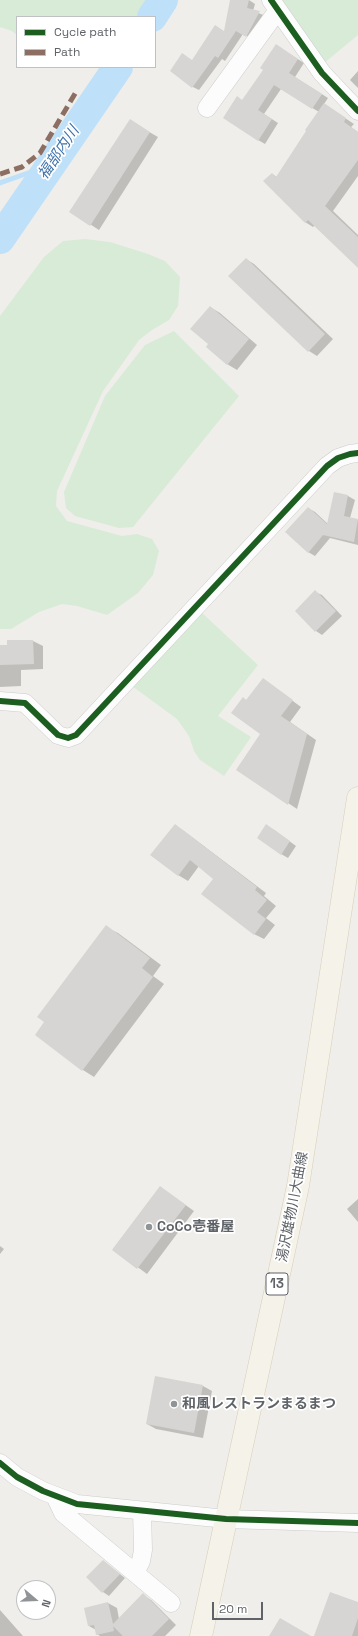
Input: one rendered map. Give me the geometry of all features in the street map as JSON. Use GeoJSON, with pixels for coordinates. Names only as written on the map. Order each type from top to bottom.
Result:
{"type":"FeatureCollection","features":[{"type":"Feature","properties":{"kind":"main road","name":"湯沢雄物川大曲線"},"geometry":{"type":"LineString","coordinates":[[201,1636],[298,1186],[358,798]]}},
{"type":"Feature","properties":{"kind":"street"},"geometry":{"type":"LineString","coordinates":[[207,108],[274,5],[322,72],[358,111]]}},
{"type":"Feature","properties":{"kind":"street"},"geometry":{"type":"LineString","coordinates":[[0,701],[25,703],[58,735],[68,738],[76,735],[327,466],[338,458],[358,453]]}},
{"type":"Feature","properties":{"kind":"street"},"geometry":{"type":"LineString","coordinates":[[0,1463],[17,1477],[55,1496],[77,1504],[226,1519],[358,1523]]}},
{"type":"Feature","properties":{"kind":"street"},"geometry":{"type":"LineString","coordinates":[[55,1496],[63,1513],[171,1603]]}},
{"type":"Feature","properties":{"kind":"street"},"geometry":{"type":"LineString","coordinates":[[135,1573],[142,1561],[142,1511]]}},
{"type":"Feature","properties":{"kind":"green space"},"geometry":{"type":"Polygon","coordinates":[[[0,0],[150,0],[139,16],[16,16],[16,34],[12,31],[0,27],[0,0]]]}},
{"type":"Feature","properties":{"kind":"green space"},"geometry":{"type":"Polygon","coordinates":[[[281,0],[358,0],[358,35],[324,63],[281,0]]]}},
{"type":"Feature","properties":{"kind":"green space"},"geometry":{"type":"Polygon","coordinates":[[[85,239],[110,242],[165,261],[180,277],[178,306],[169,320],[139,340],[103,391],[57,491],[56,506],[67,521],[122,536],[137,534],[152,539],[159,551],[153,575],[138,593],[107,615],[77,606],[62,604],[39,612],[11,629],[0,629],[0,316],[44,257],[63,241],[85,239]]]}},
{"type":"Feature","properties":{"kind":"green space"},"geometry":{"type":"Polygon","coordinates":[[[174,331],[239,396],[133,527],[119,528],[75,516],[66,508],[64,492],[105,396],[145,345],[174,331]]]}},
{"type":"Feature","properties":{"kind":"green space"},"geometry":{"type":"Polygon","coordinates":[[[201,612],[258,665],[218,716],[251,737],[224,776],[200,760],[194,751],[189,736],[177,719],[132,686],[201,612]]]}},
{"type":"Feature","properties":{"kind":"building"},"geometry":{"type":"Polygon","coordinates":[[[230,0],[249,0],[247,8],[260,11],[246,37],[236,31],[218,58],[215,56],[192,88],[170,71],[182,53],[192,60],[215,25],[224,31],[230,0]]]}},
{"type":"Feature","properties":{"kind":"building"},"geometry":{"type":"Polygon","coordinates":[[[276,44],[298,59],[289,73],[322,94],[312,109],[274,85],[258,110],[272,119],[258,141],[223,118],[237,96],[242,100],[263,70],[260,68],[276,44]]]}},
{"type":"Feature","properties":{"kind":"building"},"geometry":{"type":"Polygon","coordinates":[[[324,103],[346,118],[344,122],[358,132],[358,160],[325,206],[358,237],[358,268],[308,220],[305,223],[263,181],[272,173],[276,177],[306,131],[305,130],[324,103]]]}},
{"type":"Feature","properties":{"kind":"building"},"geometry":{"type":"Polygon","coordinates":[[[130,119],[150,132],[90,226],[69,212],[130,119]]]}},
{"type":"Feature","properties":{"kind":"building"},"geometry":{"type":"Polygon","coordinates":[[[246,258],[325,334],[308,352],[228,276],[246,258]]]}},
{"type":"Feature","properties":{"kind":"building"},"geometry":{"type":"Polygon","coordinates":[[[210,306],[249,339],[227,365],[206,347],[208,344],[190,329],[210,306]]]}},
{"type":"Feature","properties":{"kind":"building"},"geometry":{"type":"Polygon","coordinates":[[[334,492],[348,495],[344,516],[358,519],[354,542],[323,535],[308,553],[285,532],[308,507],[327,524],[334,492]]]}},
{"type":"Feature","properties":{"kind":"building"},"geometry":{"type":"Polygon","coordinates":[[[315,590],[336,611],[315,632],[295,611],[315,590]]]}},
{"type":"Feature","properties":{"kind":"building"},"geometry":{"type":"Polygon","coordinates":[[[7,640],[33,640],[34,664],[0,665],[0,645],[7,645],[7,640]]]}},
{"type":"Feature","properties":{"kind":"building"},"geometry":{"type":"Polygon","coordinates":[[[263,678],[293,700],[281,716],[307,734],[288,805],[236,770],[260,734],[231,713],[243,697],[246,700],[263,678]]]}},
{"type":"Feature","properties":{"kind":"building"},"geometry":{"type":"Polygon","coordinates":[[[175,824],[257,887],[255,890],[267,900],[257,912],[266,919],[254,935],[201,894],[213,879],[190,860],[178,876],[150,855],[175,824]]]}},
{"type":"Feature","properties":{"kind":"building"},"geometry":{"type":"Polygon","coordinates":[[[266,824],[290,841],[281,855],[257,838],[266,824]]]}},
{"type":"Feature","properties":{"kind":"building"},"geometry":{"type":"Polygon","coordinates":[[[106,925],[150,958],[142,968],[153,977],[82,1071],[35,1035],[44,1022],[37,1017],[106,925]]]}},
{"type":"Feature","properties":{"kind":"building","name":"CoCo壱番屋"},"geometry":{"type":"Polygon","coordinates":[[[160,1186],[186,1205],[137,1269],[112,1250],[160,1186]]]}},
{"type":"Feature","properties":{"kind":"building","name":"和風レストランまるまつ"},"geometry":{"type":"Polygon","coordinates":[[[155,1376],[203,1385],[194,1433],[146,1424],[155,1376]]]}},
{"type":"Feature","properties":{"kind":"building"},"geometry":{"type":"Polygon","coordinates":[[[103,1560],[120,1574],[102,1593],[86,1577],[103,1560]]]}},
{"type":"Feature","properties":{"kind":"building"},"geometry":{"type":"Polygon","coordinates":[[[330,1592],[358,1602],[358,1618],[352,1636],[314,1636],[330,1592]]]}},
{"type":"Feature","properties":{"kind":"building"},"geometry":{"type":"Polygon","coordinates":[[[143,1593],[169,1619],[152,1636],[123,1636],[113,1626],[114,1631],[96,1635],[94,1625],[88,1626],[84,1608],[108,1602],[113,1624],[143,1593]]]}},
{"type":"Feature","properties":{"kind":"building"},"geometry":{"type":"Polygon","coordinates":[[[280,1618],[311,1636],[269,1636],[280,1618]]]}},
{"type":"Feature","properties":{"kind":"waterway","name":"福部内川"},"geometry":{"type":"LineString","coordinates":[[153,16],[163,0]]}},
{"type":"Feature","properties":{"kind":"waterway","name":"福部内川"},"geometry":{"type":"LineString","coordinates":[[0,239],[117,68]]}},
{"type":"Feature","properties":{"kind":"waterway"},"geometry":{"type":"LineString","coordinates":[[0,183],[51,165]]}},
{"type":"Feature","properties":{"kind":"marked path"},"geometry":{"type":"LineString","coordinates":[[0,174],[22,167],[40,153],[76,92]]}},
{"type":"Feature","properties":{"kind":"cycle path"},"geometry":{"type":"LineString","coordinates":[[271,0],[322,73],[358,111]]}},
{"type":"Feature","properties":{"kind":"cycle path"},"geometry":{"type":"LineString","coordinates":[[0,701],[25,703],[58,735],[68,738],[76,735],[327,466],[338,458],[358,453]]}},
{"type":"Feature","properties":{"kind":"cycle path"},"geometry":{"type":"LineString","coordinates":[[0,1463],[17,1477],[43,1491],[77,1504],[226,1519],[358,1523]]}},
{"type":"Feature","properties":{"kind":"place","name":"CoCo壱番屋"},"geometry":{"type":"Point","coordinates":[149,1227]}},
{"type":"Feature","properties":{"kind":"place","name":"和風レストランまるまつ"},"geometry":{"type":"Point","coordinates":[174,1404]}}]}
